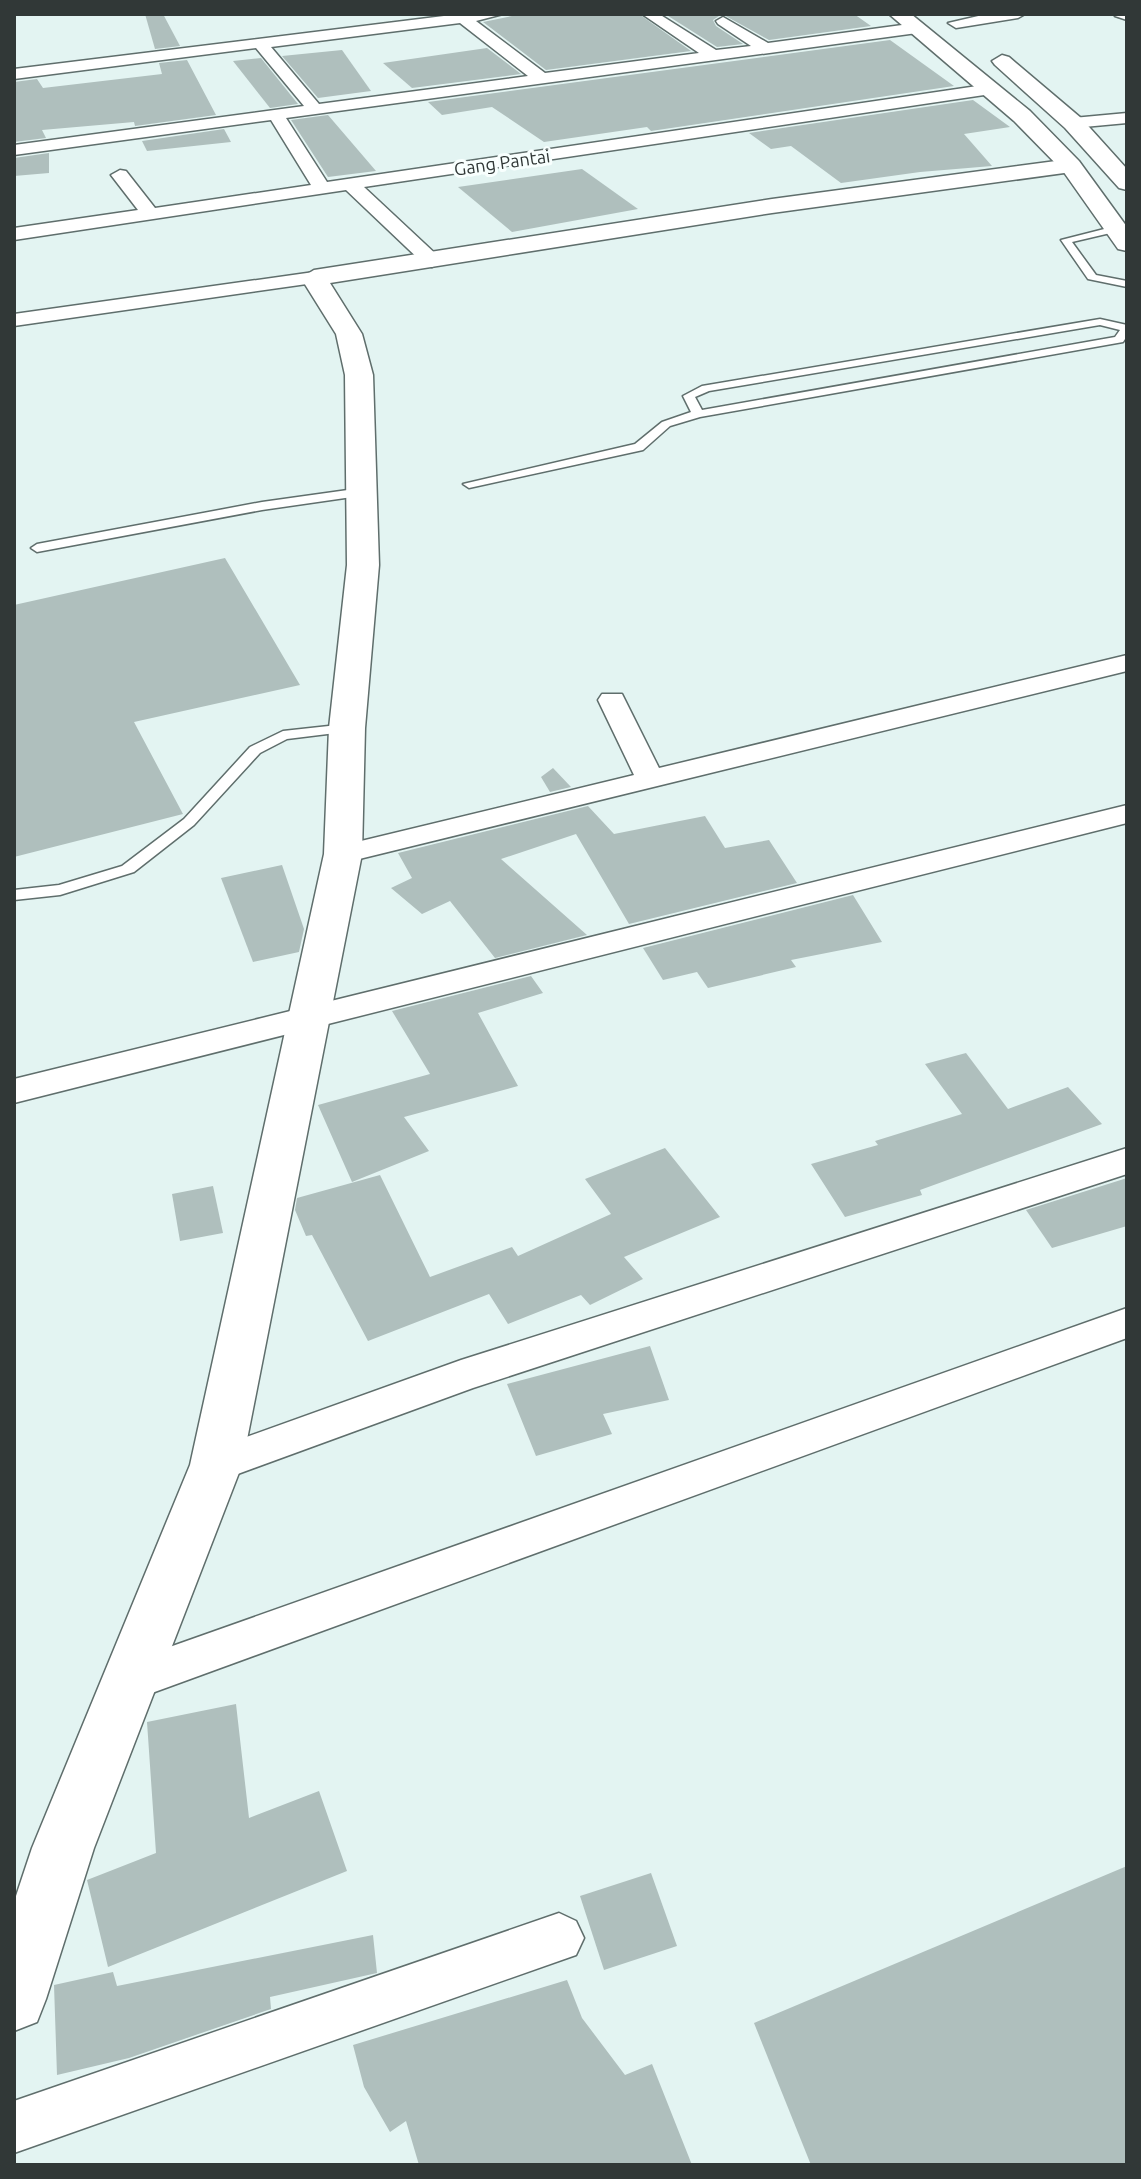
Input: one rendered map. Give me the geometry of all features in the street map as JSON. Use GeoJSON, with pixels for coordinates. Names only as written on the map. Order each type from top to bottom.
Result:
{"type":"FeatureCollection","features":[{"type":"Feature","properties":{"kind":"main road"},"geometry":{"type":"LineString","coordinates":[[899,14],[991,89],[1071,166],[1122,236]]}},
{"type":"Feature","properties":{"kind":"main road"},"geometry":{"type":"LineString","coordinates":[[950,18],[1073,123],[1125,177]]}},
{"type":"Feature","properties":{"kind":"main road"},"geometry":{"type":"LineString","coordinates":[[14,1999],[63,1848],[216,1465],[343,854],[347,728],[363,565],[359,375],[349,334],[314,278],[772,206],[1071,166]]}},
{"type":"Feature","properties":{"kind":"street"},"geometry":{"type":"LineString","coordinates":[[14,74],[124,67],[260,43],[496,14]]}},
{"type":"Feature","properties":{"kind":"street"},"geometry":{"type":"LineString","coordinates":[[649,14],[713,55]]}},
{"type":"Feature","properties":{"kind":"street"},"geometry":{"type":"LineString","coordinates":[[950,18],[1018,14]]}},
{"type":"Feature","properties":{"kind":"street"},"geometry":{"type":"LineString","coordinates":[[463,18],[542,79]]}},
{"type":"Feature","properties":{"kind":"street"},"geometry":{"type":"LineString","coordinates":[[723,21],[765,48]]}},
{"type":"Feature","properties":{"kind":"street"},"geometry":{"type":"LineString","coordinates":[[14,150],[164,122],[357,104],[917,28]]}},
{"type":"Feature","properties":{"kind":"street"},"geometry":{"type":"LineString","coordinates":[[260,43],[315,109]]}},
{"type":"Feature","properties":{"kind":"street","name":"Gang Pantai"},"geometry":{"type":"LineString","coordinates":[[14,234],[991,89]]}},
{"type":"Feature","properties":{"kind":"street"},"geometry":{"type":"LineString","coordinates":[[357,104],[369,119]]}},
{"type":"Feature","properties":{"kind":"street"},"geometry":{"type":"LineString","coordinates":[[275,114],[322,188]]}},
{"type":"Feature","properties":{"kind":"street"},"geometry":{"type":"LineString","coordinates":[[1073,123],[1127,118]]}},
{"type":"Feature","properties":{"kind":"street"},"geometry":{"type":"LineString","coordinates":[[120,175],[150,213]]}},
{"type":"Feature","properties":{"kind":"street"},"geometry":{"type":"LineString","coordinates":[[351,185],[432,261]]}},
{"type":"Feature","properties":{"kind":"street"},"geometry":{"type":"LineString","coordinates":[[14,320],[314,278]]}},
{"type":"Feature","properties":{"kind":"street"},"geometry":{"type":"LineString","coordinates":[[343,854],[1127,663]]}},
{"type":"Feature","properties":{"kind":"street"},"geometry":{"type":"LineString","coordinates":[[612,700],[649,777]]}},
{"type":"Feature","properties":{"kind":"street"},"geometry":{"type":"LineString","coordinates":[[14,1091],[62,1077],[306,1021],[1127,814]]}},
{"type":"Feature","properties":{"kind":"street"},"geometry":{"type":"LineString","coordinates":[[216,1465],[461,1376],[1127,1161]]}},
{"type":"Feature","properties":{"kind":"street"},"geometry":{"type":"LineString","coordinates":[[130,1681],[1127,1323]]}},
{"type":"Feature","properties":{"kind":"street"},"geometry":{"type":"LineString","coordinates":[[14,2127],[559,1938]]}},
{"type":"Feature","properties":{"kind":"lane"},"geometry":{"type":"LineString","coordinates":[[1118,14],[1127,18]]}},
{"type":"Feature","properties":{"kind":"lane"},"geometry":{"type":"LineString","coordinates":[[1122,236],[1066,240],[1092,277],[1127,284]]}},
{"type":"Feature","properties":{"kind":"lane"},"geometry":{"type":"LineString","coordinates":[[469,484],[639,447],[649,443],[662,426],[698,414],[1119,340],[1127,328],[1100,322],[706,388],[689,396],[698,414]]}},
{"type":"Feature","properties":{"kind":"lane"},"geometry":{"type":"LineString","coordinates":[[913,352],[929,372]]}},
{"type":"Feature","properties":{"kind":"lane"},"geometry":{"type":"LineString","coordinates":[[37,548],[262,506],[362,492]]}},
{"type":"Feature","properties":{"kind":"lane"},"geometry":{"type":"LineString","coordinates":[[14,895],[60,890],[128,869],[189,822],[255,750],[283,735],[347,728]]}},
{"type":"Feature","properties":{"kind":"building"},"geometry":{"type":"Polygon","coordinates":[[[145,14],[163,14],[180,46],[155,49],[145,14]]]}},
{"type":"Feature","properties":{"kind":"building"},"geometry":{"type":"Polygon","coordinates":[[[522,14],[639,14],[691,51],[546,70],[483,22],[522,14]]]}},
{"type":"Feature","properties":{"kind":"building"},"geometry":{"type":"Polygon","coordinates":[[[665,14],[722,14],[713,20],[716,26],[743,44],[717,47],[665,14]]]}},
{"type":"Feature","properties":{"kind":"building"},"geometry":{"type":"Polygon","coordinates":[[[722,14],[854,14],[871,26],[769,40],[722,14]]]}},
{"type":"Feature","properties":{"kind":"building"},"geometry":{"type":"Polygon","coordinates":[[[890,40],[954,86],[651,131],[647,127],[544,142],[492,107],[442,115],[428,102],[890,40]]]}},
{"type":"Feature","properties":{"kind":"building"},"geometry":{"type":"Polygon","coordinates":[[[487,48],[521,74],[412,88],[383,63],[487,48]]]}},
{"type":"Feature","properties":{"kind":"building"},"geometry":{"type":"Polygon","coordinates":[[[342,50],[371,91],[318,98],[282,56],[342,50]]]}},
{"type":"Feature","properties":{"kind":"building"},"geometry":{"type":"Polygon","coordinates":[[[261,58],[298,104],[270,108],[233,61],[261,58]]]}},
{"type":"Feature","properties":{"kind":"building"},"geometry":{"type":"Polygon","coordinates":[[[187,60],[216,115],[135,126],[134,122],[42,130],[46,138],[14,142],[14,82],[37,79],[43,88],[162,74],[159,63],[187,60]]]}},
{"type":"Feature","properties":{"kind":"building"},"geometry":{"type":"Polygon","coordinates":[[[973,100],[1010,127],[964,134],[992,166],[841,183],[791,146],[771,149],[749,133],[973,100]]]}},
{"type":"Feature","properties":{"kind":"building"},"geometry":{"type":"Polygon","coordinates":[[[328,115],[376,171],[328,177],[291,120],[328,115]]]}},
{"type":"Feature","properties":{"kind":"building"},"geometry":{"type":"Polygon","coordinates":[[[224,129],[231,142],[147,151],[142,141],[224,129]]]}},
{"type":"Feature","properties":{"kind":"building"},"geometry":{"type":"Polygon","coordinates":[[[49,153],[49,173],[14,176],[14,158],[49,153]]]}},
{"type":"Feature","properties":{"kind":"building"},"geometry":{"type":"Polygon","coordinates":[[[582,169],[638,209],[512,232],[458,187],[582,169]]]}},
{"type":"Feature","properties":{"kind":"building"},"geometry":{"type":"Polygon","coordinates":[[[225,558],[300,685],[134,722],[183,814],[14,857],[14,605],[225,558]]]}},
{"type":"Feature","properties":{"kind":"building"},"geometry":{"type":"Polygon","coordinates":[[[553,768],[571,787],[550,792],[541,777],[553,768]]]}},
{"type":"Feature","properties":{"kind":"building"},"geometry":{"type":"Polygon","coordinates":[[[588,806],[614,834],[705,816],[725,848],[769,840],[797,883],[629,924],[576,834],[501,859],[587,935],[495,958],[450,901],[422,914],[391,888],[412,878],[398,853],[588,806]]]}},
{"type":"Feature","properties":{"kind":"building"},"geometry":{"type":"Polygon","coordinates":[[[282,865],[304,929],[299,952],[253,962],[221,878],[282,865]]]}},
{"type":"Feature","properties":{"kind":"building"},"geometry":{"type":"Polygon","coordinates":[[[853,895],[882,942],[791,960],[796,967],[708,988],[697,972],[663,980],[643,948],[853,895]]]}},
{"type":"Feature","properties":{"kind":"building"},"geometry":{"type":"Polygon","coordinates":[[[531,976],[543,993],[478,1013],[518,1086],[404,1117],[429,1151],[352,1182],[318,1105],[430,1074],[392,1011],[531,976]]]}},
{"type":"Feature","properties":{"kind":"building"},"geometry":{"type":"Polygon","coordinates":[[[966,1053],[1008,1109],[1068,1087],[1102,1124],[920,1190],[922,1195],[845,1217],[811,1164],[878,1145],[875,1141],[962,1114],[925,1064],[966,1053]]]}},
{"type":"Feature","properties":{"kind":"building"},"geometry":{"type":"Polygon","coordinates":[[[665,1148],[720,1217],[624,1257],[643,1279],[590,1305],[581,1295],[508,1324],[489,1294],[368,1341],[312,1235],[306,1236],[295,1210],[297,1198],[380,1175],[430,1277],[512,1247],[518,1256],[611,1214],[585,1179],[665,1148]]]}},
{"type":"Feature","properties":{"kind":"building"},"geometry":{"type":"Polygon","coordinates":[[[1127,1178],[1127,1226],[1052,1248],[1026,1210],[1127,1178]]]}},
{"type":"Feature","properties":{"kind":"building"},"geometry":{"type":"Polygon","coordinates":[[[213,1186],[223,1233],[180,1241],[172,1194],[213,1186]]]}},
{"type":"Feature","properties":{"kind":"building"},"geometry":{"type":"Polygon","coordinates":[[[650,1346],[669,1400],[603,1414],[612,1434],[536,1456],[507,1384],[650,1346]]]}},
{"type":"Feature","properties":{"kind":"building"},"geometry":{"type":"Polygon","coordinates":[[[236,1704],[249,1818],[319,1791],[347,1871],[108,1967],[87,1880],[156,1853],[147,1722],[236,1704]]]}},
{"type":"Feature","properties":{"kind":"building"},"geometry":{"type":"Polygon","coordinates":[[[1127,1866],[1127,2165],[811,2165],[754,2023],[1127,1866]]]}},
{"type":"Feature","properties":{"kind":"building"},"geometry":{"type":"Polygon","coordinates":[[[651,1873],[677,1946],[604,1970],[580,1896],[651,1873]]]}},
{"type":"Feature","properties":{"kind":"building"},"geometry":{"type":"Polygon","coordinates":[[[373,1935],[377,1973],[270,1997],[271,2009],[129,2058],[57,2075],[54,1985],[113,1972],[117,1986],[373,1935]]]}},
{"type":"Feature","properties":{"kind":"building"},"geometry":{"type":"Polygon","coordinates":[[[567,1980],[582,2018],[625,2075],[652,2064],[692,2165],[419,2165],[406,2121],[390,2132],[364,2087],[353,2045],[567,1980]]]}}]}
